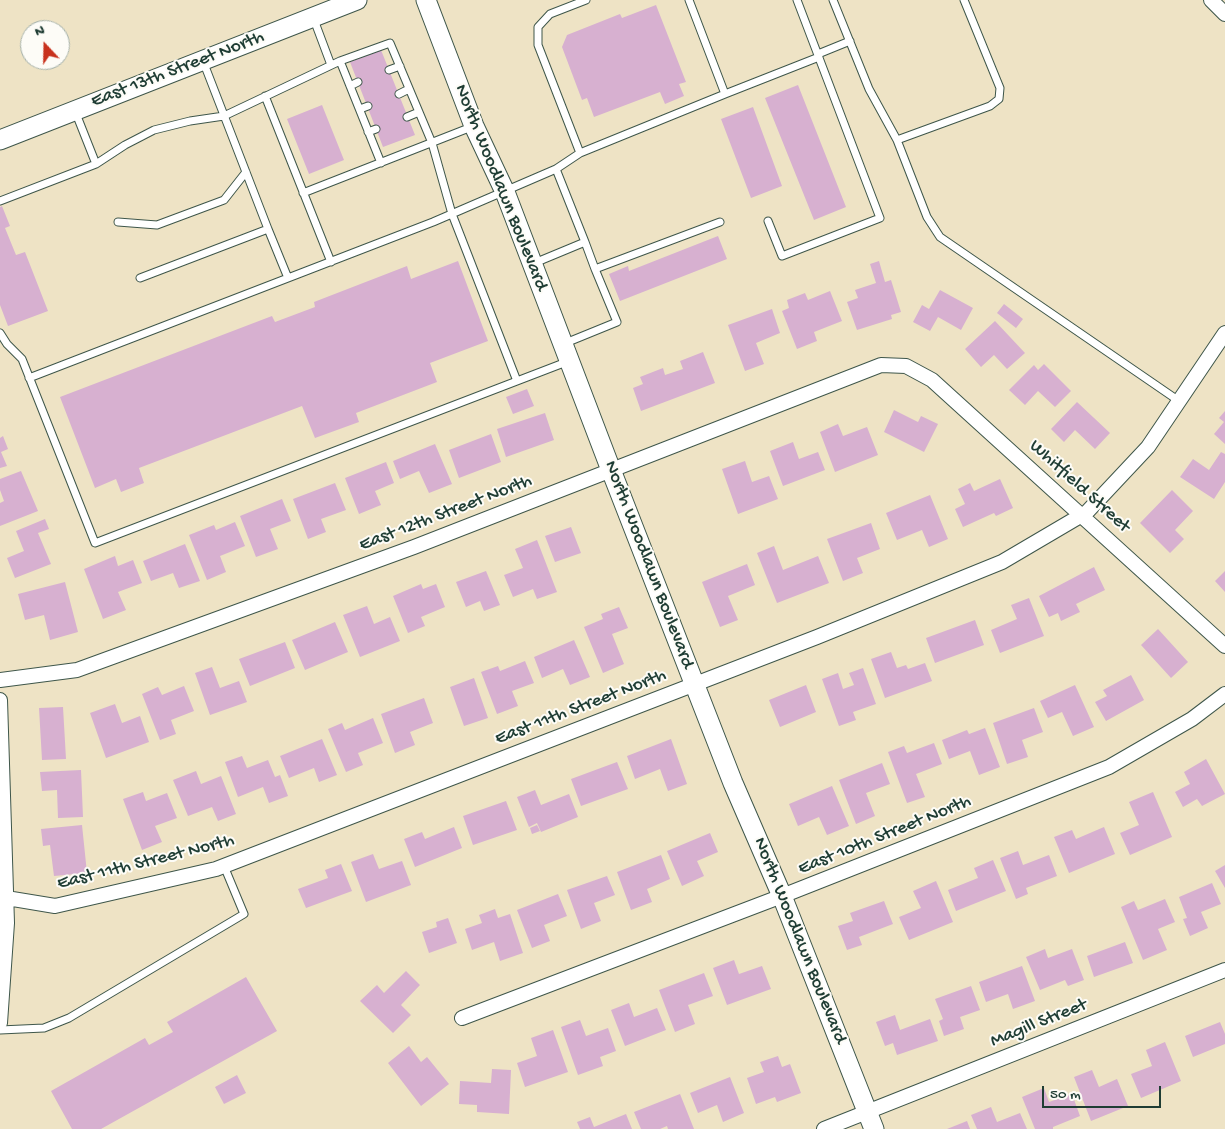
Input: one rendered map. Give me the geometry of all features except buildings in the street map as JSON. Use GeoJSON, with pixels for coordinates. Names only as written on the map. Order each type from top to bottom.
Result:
{"type":"FeatureCollection","features":[{"type":"Feature","properties":{"kind":"main road","name":"East 13th Street North"},"geometry":{"type":"LineString","coordinates":[[0,140],[357,0]]}},
{"type":"Feature","properties":{"kind":"main road","name":"North Woodlawn Boulevard"},"geometry":{"type":"LineString","coordinates":[[426,0],[474,126],[505,192],[694,685],[733,783],[782,896],[871,1120]]}},
{"type":"Feature","properties":{"kind":"street"},"geometry":{"type":"LineString","coordinates":[[1211,0],[1225,14]]}},
{"type":"Feature","properties":{"kind":"street","name":"East 11th Street North"},"geometry":{"type":"LineString","coordinates":[[3,898],[55,906],[224,866],[694,685],[1002,562],[1086,512],[1148,447],[1225,334]]}},
{"type":"Feature","properties":{"kind":"street","name":"East 12th Street North"},"geometry":{"type":"LineString","coordinates":[[0,680],[77,670],[414,547],[881,365],[901,366]]}},
{"type":"Feature","properties":{"kind":"street","name":"Whitfield Street"},"geometry":{"type":"LineString","coordinates":[[901,366],[906,366],[932,380],[1225,646]]}},
{"type":"Feature","properties":{"kind":"street","name":"East 10th Street North"},"geometry":{"type":"LineString","coordinates":[[462,1018],[782,896],[1109,767],[1192,719],[1225,694]]}},
{"type":"Feature","properties":{"kind":"street"},"geometry":{"type":"LineString","coordinates":[[0,700],[3,898],[7,923],[0,1023]]}},
{"type":"Feature","properties":{"kind":"street","name":"Magill Street"},"geometry":{"type":"LineString","coordinates":[[824,1129],[871,1120],[1225,970]]}},
{"type":"Feature","properties":{"kind":"lane"},"geometry":{"type":"LineString","coordinates":[[580,152],[538,45],[538,27],[550,14],[586,0]]}},
{"type":"Feature","properties":{"kind":"lane"},"geometry":{"type":"LineString","coordinates":[[689,0],[725,94]]}},
{"type":"Feature","properties":{"kind":"lane"},"geometry":{"type":"LineString","coordinates":[[768,221],[782,256],[880,218],[797,0]]}},
{"type":"Feature","properties":{"kind":"lane"},"geometry":{"type":"LineString","coordinates":[[833,0],[870,89],[897,140],[927,217],[940,237],[1179,401]]}},
{"type":"Feature","properties":{"kind":"lane"},"geometry":{"type":"LineString","coordinates":[[897,140],[990,106],[999,98],[1000,88],[964,0]]}},
{"type":"Feature","properties":{"kind":"lane"},"geometry":{"type":"LineString","coordinates":[[313,17],[331,65]]}},
{"type":"Feature","properties":{"kind":"lane"},"geometry":{"type":"LineString","coordinates":[[29,378],[452,214],[556,169],[580,152],[850,41]]}},
{"type":"Feature","properties":{"kind":"lane"},"geometry":{"type":"LineString","coordinates":[[0,201],[96,164],[154,130],[190,121],[224,116],[340,61],[390,43],[432,143],[452,214],[517,381]]}},
{"type":"Feature","properties":{"kind":"lane"},"geometry":{"type":"LineString","coordinates":[[202,61],[288,278]]}},
{"type":"Feature","properties":{"kind":"lane"},"geometry":{"type":"LineString","coordinates":[[340,61],[381,163]]}},
{"type":"Feature","properties":{"kind":"lane"},"geometry":{"type":"LineString","coordinates":[[389,70],[400,66]]}},
{"type":"Feature","properties":{"kind":"lane"},"geometry":{"type":"LineString","coordinates":[[350,86],[358,82]]}},
{"type":"Feature","properties":{"kind":"lane"},"geometry":{"type":"LineString","coordinates":[[399,94],[409,89]]}},
{"type":"Feature","properties":{"kind":"lane"},"geometry":{"type":"LineString","coordinates":[[265,96],[331,262]]}},
{"type":"Feature","properties":{"kind":"lane"},"geometry":{"type":"LineString","coordinates":[[360,109],[368,106]]}},
{"type":"Feature","properties":{"kind":"lane"},"geometry":{"type":"LineString","coordinates":[[75,111],[96,164]]}},
{"type":"Feature","properties":{"kind":"lane"},"geometry":{"type":"LineString","coordinates":[[407,117],[419,112]]}},
{"type":"Feature","properties":{"kind":"lane"},"geometry":{"type":"LineString","coordinates":[[303,193],[474,126]]}},
{"type":"Feature","properties":{"kind":"lane"},"geometry":{"type":"LineString","coordinates":[[368,132],[376,129]]}},
{"type":"Feature","properties":{"kind":"lane"},"geometry":{"type":"LineString","coordinates":[[0,334],[22,359],[95,543],[517,381],[616,322],[556,169]]}},
{"type":"Feature","properties":{"kind":"lane"},"geometry":{"type":"LineString","coordinates":[[118,222],[157,225],[224,200],[246,172]]}},
{"type":"Feature","properties":{"kind":"lane"},"geometry":{"type":"LineString","coordinates":[[595,269],[720,222]]}},
{"type":"Feature","properties":{"kind":"lane"},"geometry":{"type":"LineString","coordinates":[[140,278],[268,229]]}},
{"type":"Feature","properties":{"kind":"lane"},"geometry":{"type":"LineString","coordinates":[[532,264],[585,242]]}},
{"type":"Feature","properties":{"kind":"lane"},"geometry":{"type":"LineString","coordinates":[[0,1030],[44,1028],[69,1018],[244,914],[224,866]]}}]}
